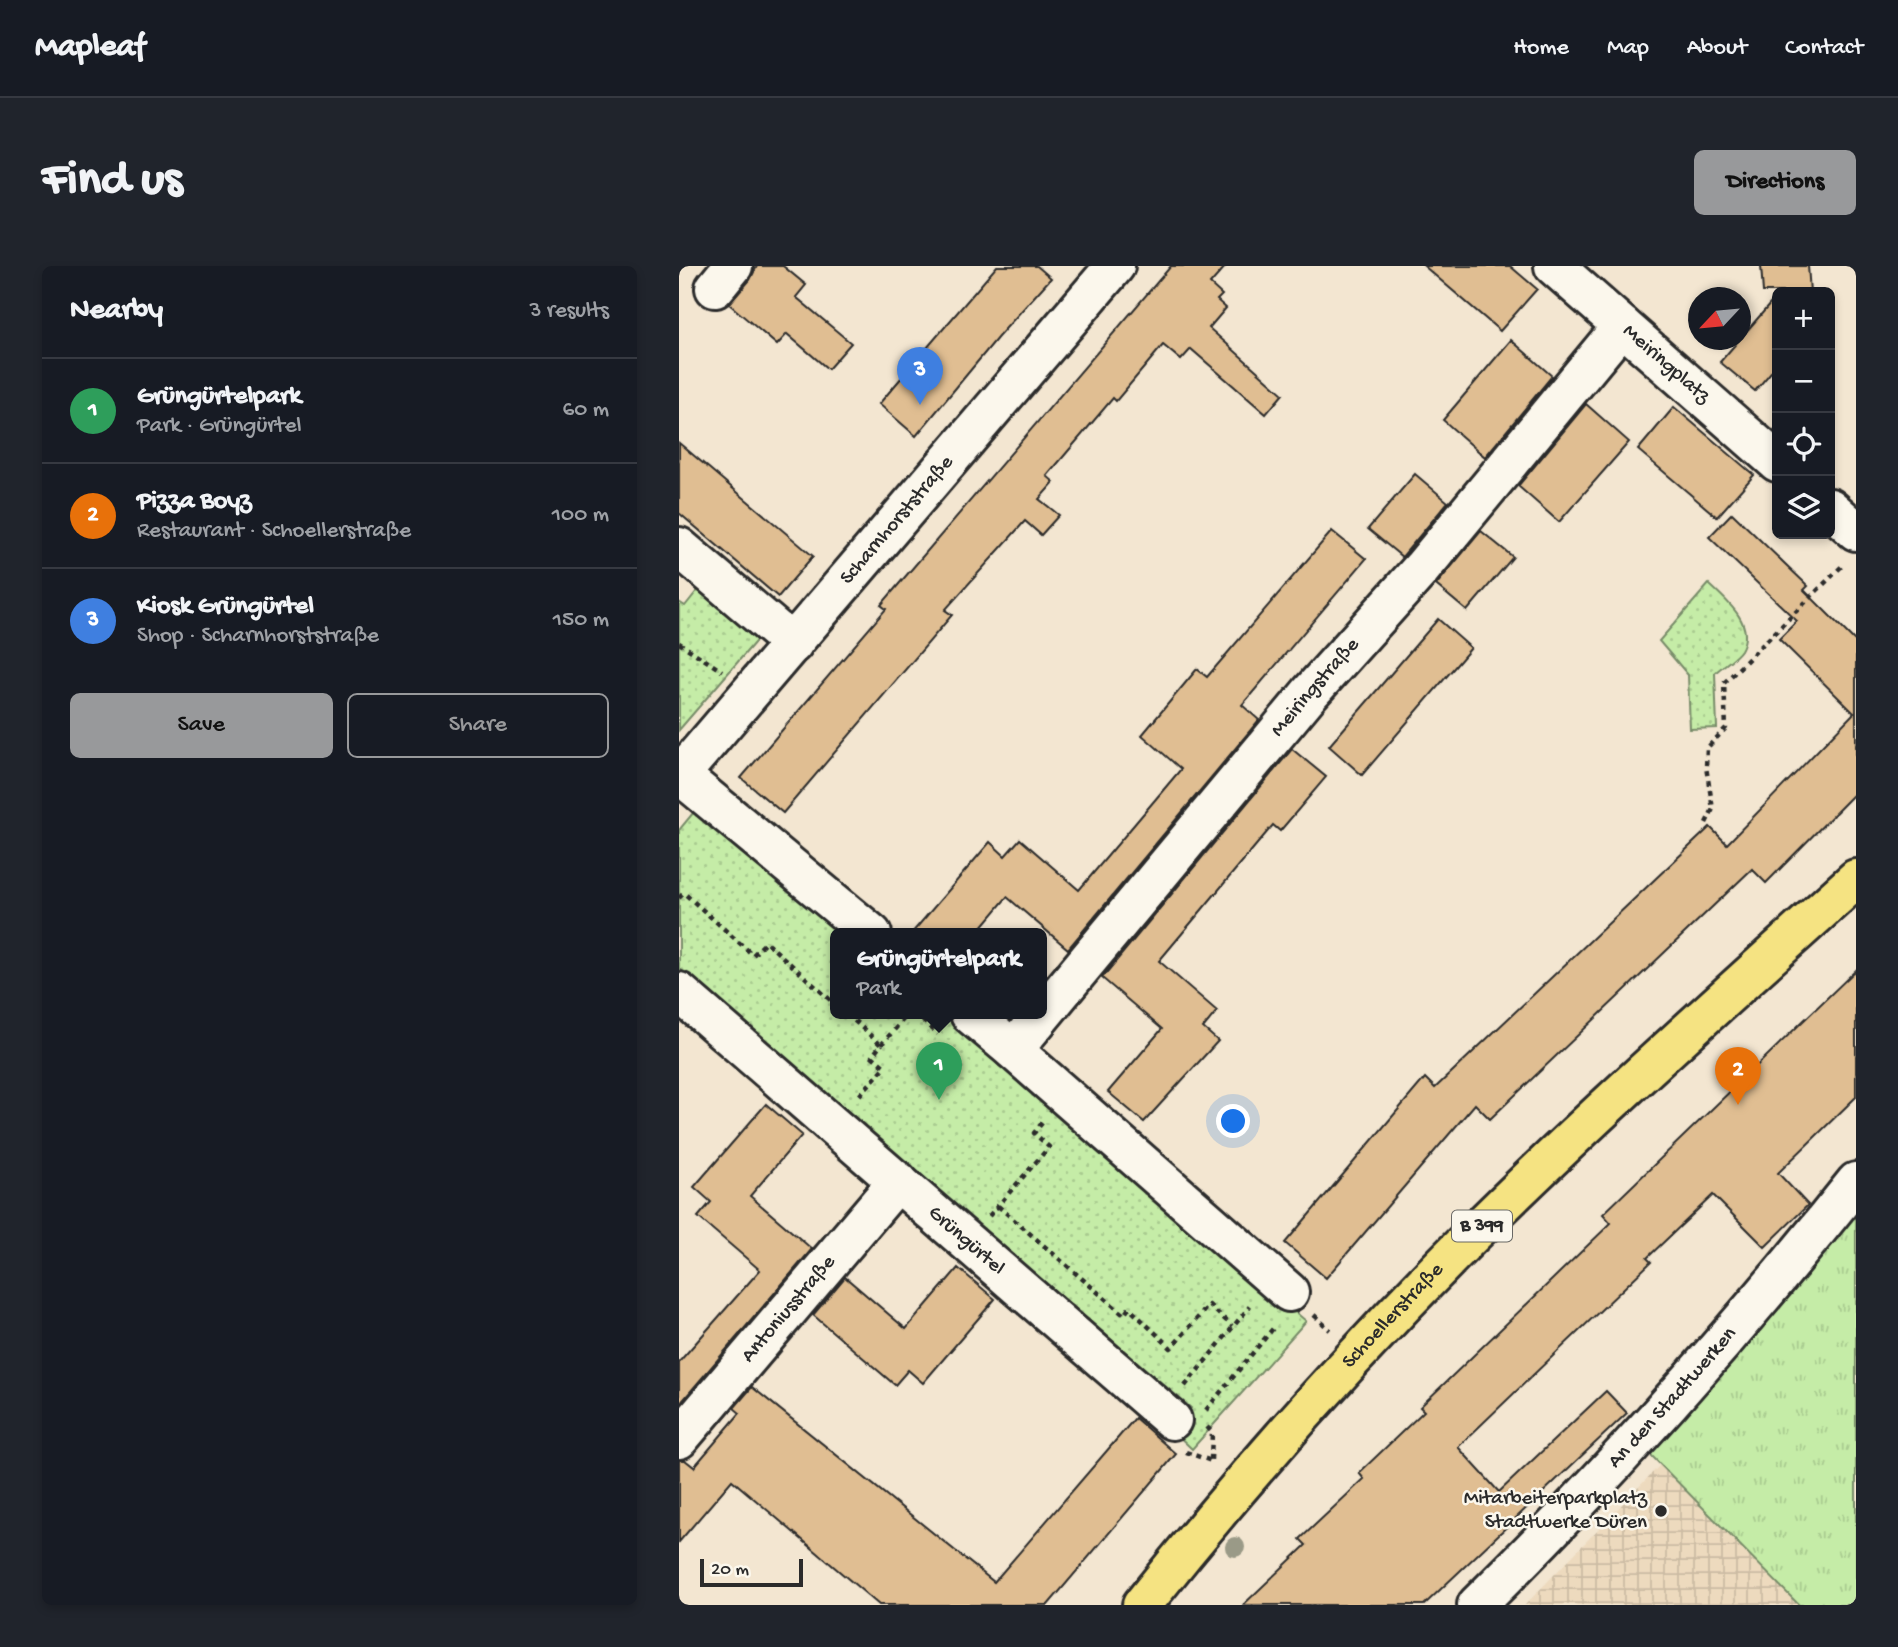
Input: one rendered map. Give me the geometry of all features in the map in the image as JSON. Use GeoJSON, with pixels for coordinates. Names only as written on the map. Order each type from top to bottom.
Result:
{"type":"FeatureCollection","features":[{"type":"Feature","properties":{"kind":"main road","name":"Schoellerstraße"},"geometry":{"type":"LineString","coordinates":[[1142,1605],[1241,1485],[1356,1355],[1468,1240],[1583,1127],[1856,878]]}},
{"type":"Feature","properties":{"kind":"street","name":"Scharnhorststraße"},"geometry":{"type":"LineString","coordinates":[[680,776],[1115,266]]}},
{"type":"Feature","properties":{"kind":"street","name":"Meiringplatz"},"geometry":{"type":"LineString","coordinates":[[1554,266],[1772,458]]}},
{"type":"Feature","properties":{"kind":"street","name":"Meiringstraße"},"geometry":{"type":"LineString","coordinates":[[1047,1009],[1310,693],[1422,568],[1622,326]]}},
{"type":"Feature","properties":{"kind":"street"},"geometry":{"type":"LineString","coordinates":[[1835,517],[1851,546]]}},
{"type":"Feature","properties":{"kind":"street"},"geometry":{"type":"LineString","coordinates":[[679,547],[793,644]]}},
{"type":"Feature","properties":{"kind":"street"},"geometry":{"type":"LineString","coordinates":[[680,776],[865,928]]}},
{"type":"Feature","properties":{"kind":"street","name":"Grüngürtel"},"geometry":{"type":"LineString","coordinates":[[679,992],[967,1241],[1186,1419]]}},
{"type":"Feature","properties":{"kind":"street"},"geometry":{"type":"LineString","coordinates":[[976,1019],[1066,1096],[1272,1308]]}},
{"type":"Feature","properties":{"kind":"street","name":"Meiringstraße"},"geometry":{"type":"LineString","coordinates":[[1013,1050],[1039,1019]]}},
{"type":"Feature","properties":{"kind":"street","name":"Antoniusstraße"},"geometry":{"type":"LineString","coordinates":[[679,1439],[898,1181]]}},
{"type":"Feature","properties":{"kind":"street","name":"An den Stadtwerken"},"geometry":{"type":"LineString","coordinates":[[1478,1605],[1591,1489],[1776,1283],[1856,1182]]}},
{"type":"Feature","properties":{"kind":"path"},"geometry":{"type":"LineString","coordinates":[[1706,824],[1713,809],[1706,767],[1707,748],[1726,728],[1724,683],[1851,546]]}},
{"type":"Feature","properties":{"kind":"path"},"geometry":{"type":"LineString","coordinates":[[679,898],[684,893],[753,955],[766,942],[830,1000]]}},
{"type":"Feature","properties":{"kind":"path"},"geometry":{"type":"LineString","coordinates":[[852,1019],[881,1045]]}},
{"type":"Feature","properties":{"kind":"path"},"geometry":{"type":"LineString","coordinates":[[833,1125],[885,1067],[872,1056],[904,1019]]}},
{"type":"Feature","properties":{"kind":"path"},"geometry":{"type":"LineString","coordinates":[[967,1241],[1049,1147],[1034,1133],[1066,1096]]}},
{"type":"Feature","properties":{"kind":"path"},"geometry":{"type":"LineString","coordinates":[[998,1206],[1124,1315],[1129,1308],[1171,1348],[1209,1305],[1232,1326],[1174,1400],[1186,1419]]}},
{"type":"Feature","properties":{"kind":"path"},"geometry":{"type":"LineString","coordinates":[[1251,1305],[1272,1308],[1356,1355]]}},
{"type":"Feature","properties":{"kind":"path"},"geometry":{"type":"LineString","coordinates":[[1241,1485],[1211,1460],[1189,1454],[1167,1434],[1186,1419],[1276,1327],[1272,1308]]}},
{"type":"Feature","properties":{"kind":"shaded area","name":"Mitarbeiterparkplatz Stadtwerke Düren"},"geometry":{"type":"Polygon","coordinates":[[[1660,1465],[1799,1605],[1525,1605],[1660,1465]]]}},
{"type":"Feature","properties":{"kind":"green space"},"geometry":{"type":"Polygon","coordinates":[[[1709,584],[1737,613],[1745,631],[1745,640],[1739,653],[1715,673],[1717,728],[1690,729],[1688,675],[1659,641],[1709,584]]]}},
{"type":"Feature","properties":{"kind":"green space"},"geometry":{"type":"Polygon","coordinates":[[[701,586],[761,635],[679,730],[679,602],[685,606],[701,586]]]}},
{"type":"Feature","properties":{"kind":"green space"},"geometry":{"type":"Polygon","coordinates":[[[698,807],[841,928],[830,928],[830,1019],[949,1019],[1306,1321],[1192,1449],[1172,1430],[1191,1408],[679,968],[679,830],[698,807]]]}},
{"type":"Feature","properties":{"kind":"green space"},"geometry":{"type":"Polygon","coordinates":[[[1856,1214],[1856,1605],[1799,1605],[1642,1446],[1856,1214]]]}},
{"type":"Feature","properties":{"kind":"building"},"geometry":{"type":"Polygon","coordinates":[[[757,266],[783,266],[806,285],[796,297],[851,343],[828,369],[787,334],[777,345],[729,304],[750,280],[757,266]]]}},
{"type":"Feature","properties":{"kind":"building"},"geometry":{"type":"Polygon","coordinates":[[[997,266],[1037,266],[1051,278],[916,436],[879,404],[997,266]]]}},
{"type":"Feature","properties":{"kind":"building"},"geometry":{"type":"Polygon","coordinates":[[[1171,266],[1226,266],[1210,284],[1222,295],[1217,300],[1226,308],[1209,328],[1283,394],[1266,414],[1191,349],[1181,360],[1163,345],[1116,401],[1113,398],[1047,476],[1054,482],[1039,499],[1059,515],[1041,535],[1025,521],[945,610],[952,615],[783,813],[741,778],[886,609],[881,605],[1171,266]]]}},
{"type":"Feature","properties":{"kind":"building"},"geometry":{"type":"Polygon","coordinates":[[[1424,266],[1510,266],[1537,289],[1500,331],[1424,266]]]}},
{"type":"Feature","properties":{"kind":"building"},"geometry":{"type":"Polygon","coordinates":[[[1761,266],[1808,266],[1810,287],[1772,287],[1772,292],[1763,292],[1761,266]]]}},
{"type":"Feature","properties":{"kind":"building"},"geometry":{"type":"Polygon","coordinates":[[[1772,302],[1772,371],[1755,391],[1720,362],[1730,350],[1751,350],[1751,326],[1772,302]]]}},
{"type":"Feature","properties":{"kind":"building"},"geometry":{"type":"Polygon","coordinates":[[[1511,340],[1552,376],[1485,457],[1443,420],[1511,340]]]}},
{"type":"Feature","properties":{"kind":"building"},"geometry":{"type":"Polygon","coordinates":[[[1586,404],[1629,442],[1559,522],[1518,486],[1586,404]]]}},
{"type":"Feature","properties":{"kind":"building"},"geometry":{"type":"Polygon","coordinates":[[[1674,407],[1754,475],[1717,517],[1638,450],[1674,407]]]}},
{"type":"Feature","properties":{"kind":"building"},"geometry":{"type":"Polygon","coordinates":[[[679,443],[813,556],[778,597],[679,513],[679,443]]]}},
{"type":"Feature","properties":{"kind":"building"},"geometry":{"type":"Polygon","coordinates":[[[1415,474],[1448,502],[1402,557],[1368,529],[1415,474]]]}},
{"type":"Feature","properties":{"kind":"building"},"geometry":{"type":"Polygon","coordinates":[[[1732,513],[1808,586],[1804,590],[1856,642],[1856,792],[1766,883],[1752,869],[1490,1119],[1475,1104],[1326,1278],[1285,1243],[1425,1078],[1435,1088],[1710,827],[1727,844],[1854,713],[1779,639],[1797,621],[1709,537],[1732,513]]]}},
{"type":"Feature","properties":{"kind":"building"},"geometry":{"type":"Polygon","coordinates":[[[1332,531],[1366,559],[1242,705],[1259,720],[1068,949],[1047,931],[1047,928],[1043,928],[1007,897],[981,928],[916,928],[990,842],[1005,856],[1020,839],[1079,890],[1181,769],[1142,735],[1197,669],[1207,677],[1332,531]]]}},
{"type":"Feature","properties":{"kind":"building"},"geometry":{"type":"Polygon","coordinates":[[[1481,531],[1513,557],[1467,611],[1436,585],[1481,531]]]}},
{"type":"Feature","properties":{"kind":"building"},"geometry":{"type":"Polygon","coordinates":[[[1438,619],[1471,648],[1362,775],[1329,746],[1438,619]]]}},
{"type":"Feature","properties":{"kind":"building"},"geometry":{"type":"Polygon","coordinates":[[[1292,749],[1326,777],[1280,831],[1273,825],[1159,961],[1217,1011],[1203,1028],[1218,1041],[1144,1122],[1108,1092],[1162,1029],[1102,978],[1292,749]]]}},
{"type":"Feature","properties":{"kind":"building"},"geometry":{"type":"Polygon","coordinates":[[[1856,970],[1856,1097],[1778,1173],[1808,1205],[1765,1247],[1713,1195],[1647,1258],[1651,1262],[1458,1447],[1499,1492],[1606,1391],[1627,1413],[1424,1605],[1243,1605],[1306,1545],[1300,1539],[1364,1479],[1359,1473],[1424,1411],[1420,1407],[1611,1223],[1603,1214],[1856,970]]]}},
{"type":"Feature","properties":{"kind":"building"},"geometry":{"type":"Polygon","coordinates":[[[766,1104],[802,1135],[750,1196],[812,1249],[679,1405],[679,1362],[760,1270],[698,1217],[711,1202],[694,1187],[766,1104]]]}},
{"type":"Feature","properties":{"kind":"building"},"geometry":{"type":"Polygon","coordinates":[[[958,1268],[995,1299],[923,1383],[908,1370],[895,1385],[813,1315],[845,1277],[906,1329],[958,1268]]]}},
{"type":"Feature","properties":{"kind":"building"},"geometry":{"type":"Polygon","coordinates":[[[752,1387],[994,1582],[1135,1418],[1176,1454],[1048,1605],[879,1605],[732,1480],[679,1542],[679,1460],[685,1460],[694,1467],[740,1413],[734,1408],[752,1387]]]}},
{"type":"Feature","properties":{"kind":"place","name":"Kiosk Grüngürtel"},"geometry":{"type":"Point","coordinates":[920,405]}},
{"type":"Feature","properties":{"kind":"place","name":"Grüngürtelpark"},"geometry":{"type":"Point","coordinates":[939,1100]}},
{"type":"Feature","properties":{"kind":"place","name":"Pizza Boyz"},"geometry":{"type":"Point","coordinates":[1738,1105]}},
{"type":"Feature","properties":{"kind":"place","name":"Mitarbeiterparkplatz Stadtwerke Düren"},"geometry":{"type":"Point","coordinates":[1661,1511]}}]}
